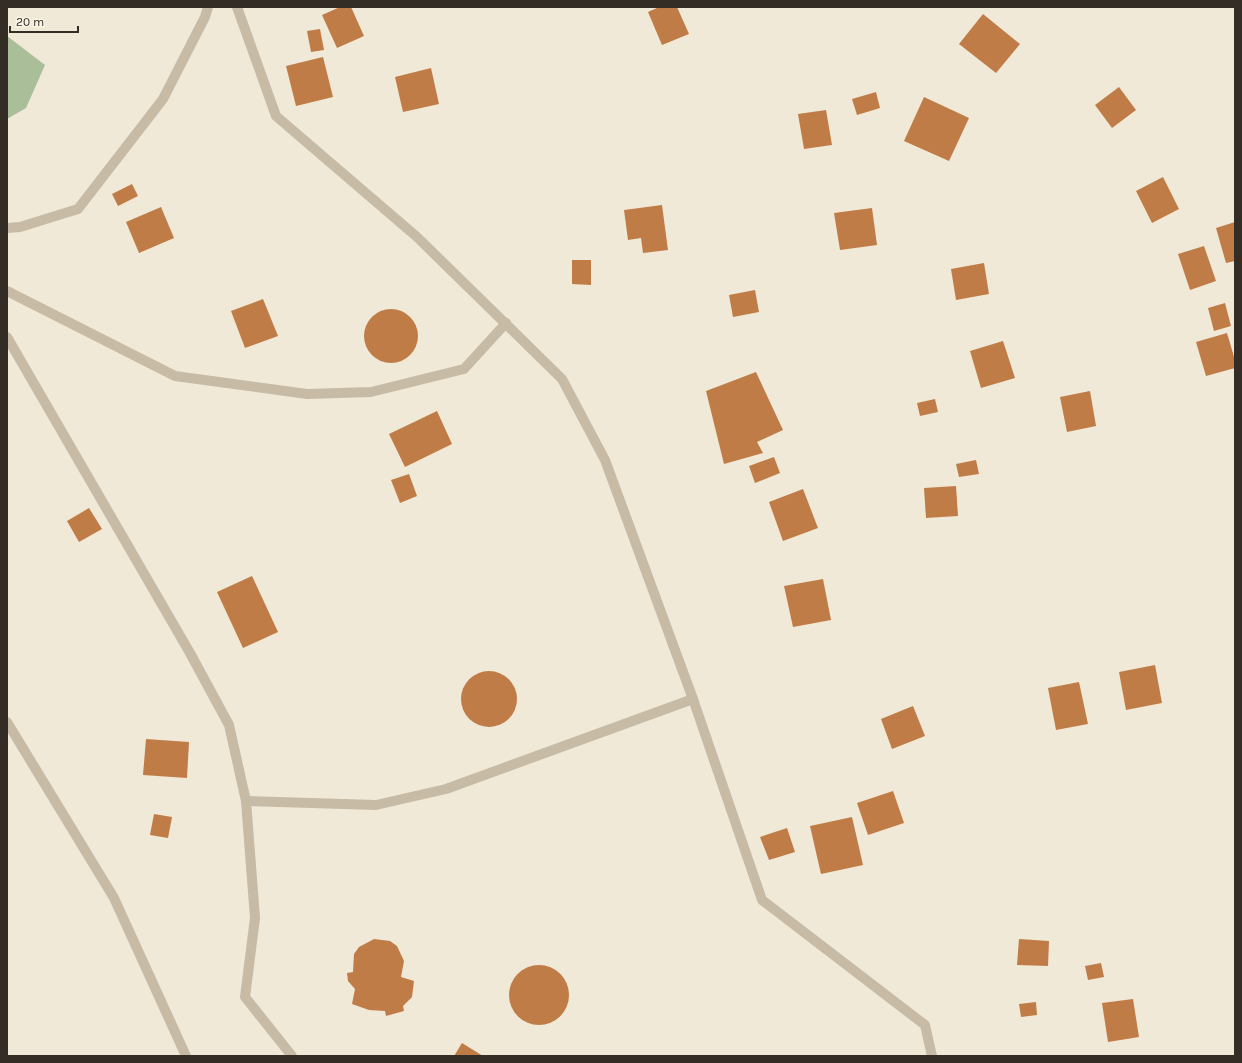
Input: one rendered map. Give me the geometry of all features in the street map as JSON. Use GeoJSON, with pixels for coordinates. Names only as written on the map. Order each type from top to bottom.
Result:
{"type":"FeatureCollection","features":[{"type":"Feature","properties":{"kind":"street"},"geometry":{"type":"LineString","coordinates":[[7,228],[20,227],[78,209],[163,99],[205,17],[208,7]]}},
{"type":"Feature","properties":{"kind":"street"},"geometry":{"type":"LineString","coordinates":[[237,7],[276,116],[417,237],[562,379],[605,460],[693,699],[762,900],[924,1025],[932,1056]]}},
{"type":"Feature","properties":{"kind":"street"},"geometry":{"type":"LineString","coordinates":[[7,291],[175,376],[307,394],[371,392],[464,369],[506,323]]}},
{"type":"Feature","properties":{"kind":"street"},"geometry":{"type":"LineString","coordinates":[[7,337],[186,647],[229,725],[246,800],[255,918],[245,997],[292,1056]]}},
{"type":"Feature","properties":{"kind":"street"},"geometry":{"type":"LineString","coordinates":[[246,800],[376,805],[446,789],[693,699]]}},
{"type":"Feature","properties":{"kind":"street"},"geometry":{"type":"LineString","coordinates":[[7,722],[114,898],[186,1056]]}},
{"type":"Feature","properties":{"kind":"green space"},"geometry":{"type":"Polygon","coordinates":[[[7,36],[45,65],[26,108],[7,119],[7,36]]]}},
{"type":"Feature","properties":{"kind":"building"},"geometry":{"type":"Polygon","coordinates":[[[340,7],[351,7],[364,36],[337,48],[322,15],[340,7]]]}},
{"type":"Feature","properties":{"kind":"building"},"geometry":{"type":"Polygon","coordinates":[[[659,7],[677,7],[689,34],[662,45],[648,12],[659,7]]]}},
{"type":"Feature","properties":{"kind":"building"},"geometry":{"type":"Polygon","coordinates":[[[983,14],[1020,44],[996,73],[959,44],[983,14]]]}},
{"type":"Feature","properties":{"kind":"building"},"geometry":{"type":"Polygon","coordinates":[[[320,29],[324,50],[311,52],[307,31],[320,29]]]}},
{"type":"Feature","properties":{"kind":"building"},"geometry":{"type":"Polygon","coordinates":[[[323,57],[333,97],[296,106],[286,66],[323,57]]]}},
{"type":"Feature","properties":{"kind":"building"},"geometry":{"type":"Polygon","coordinates":[[[431,68],[439,104],[403,112],[395,77],[431,68]]]}},
{"type":"Feature","properties":{"kind":"building"},"geometry":{"type":"Polygon","coordinates":[[[1119,87],[1136,110],[1112,128],[1095,105],[1119,87]]]}},
{"type":"Feature","properties":{"kind":"building"},"geometry":{"type":"Polygon","coordinates":[[[876,92],[880,108],[857,115],[852,99],[876,92]]]}},
{"type":"Feature","properties":{"kind":"building"},"geometry":{"type":"Polygon","coordinates":[[[924,97],[969,118],[949,161],[904,141],[924,97]]]}},
{"type":"Feature","properties":{"kind":"building"},"geometry":{"type":"Polygon","coordinates":[[[826,110],[832,145],[804,149],[798,114],[826,110]]]}},
{"type":"Feature","properties":{"kind":"building"},"geometry":{"type":"Polygon","coordinates":[[[1163,177],[1179,209],[1152,223],[1136,191],[1163,177]]]}},
{"type":"Feature","properties":{"kind":"building"},"geometry":{"type":"Polygon","coordinates":[[[132,184],[138,196],[118,206],[112,194],[132,184]]]}},
{"type":"Feature","properties":{"kind":"building"},"geometry":{"type":"Polygon","coordinates":[[[662,205],[668,250],[643,253],[641,238],[628,240],[624,210],[662,205]]]}},
{"type":"Feature","properties":{"kind":"building"},"geometry":{"type":"Polygon","coordinates":[[[161,207],[174,238],[139,253],[126,222],[161,207]]]}},
{"type":"Feature","properties":{"kind":"building"},"geometry":{"type":"Polygon","coordinates":[[[872,208],[877,245],[840,250],[834,213],[872,208]]]}},
{"type":"Feature","properties":{"kind":"building"},"geometry":{"type":"Polygon","coordinates":[[[1235,222],[1235,261],[1226,263],[1216,228],[1235,222]]]}},
{"type":"Feature","properties":{"kind":"building"},"geometry":{"type":"Polygon","coordinates":[[[1204,246],[1216,281],[1190,290],[1178,254],[1204,246]]]}},
{"type":"Feature","properties":{"kind":"building"},"geometry":{"type":"Polygon","coordinates":[[[572,260],[591,260],[591,285],[572,284],[572,260]]]}},
{"type":"Feature","properties":{"kind":"building"},"geometry":{"type":"Polygon","coordinates":[[[984,263],[989,294],[956,300],[951,269],[984,263]]]}},
{"type":"Feature","properties":{"kind":"building"},"geometry":{"type":"Polygon","coordinates":[[[755,290],[759,312],[733,317],[729,295],[755,290]]]}},
{"type":"Feature","properties":{"kind":"building"},"geometry":{"type":"Polygon","coordinates":[[[263,299],[278,336],[245,348],[231,311],[263,299]]]}},
{"type":"Feature","properties":{"kind":"building"},"geometry":{"type":"Polygon","coordinates":[[[1225,303],[1231,326],[1214,331],[1208,308],[1225,303]]]}},
{"type":"Feature","properties":{"kind":"building"},"geometry":{"type":"Polygon","coordinates":[[[386,309],[396,309],[406,313],[414,321],[418,331],[418,341],[414,351],[406,359],[396,363],[386,363],[376,359],[368,351],[364,341],[364,331],[368,321],[376,313],[386,309]]]}},
{"type":"Feature","properties":{"kind":"building"},"geometry":{"type":"Polygon","coordinates":[[[1227,333],[1235,360],[1235,368],[1206,376],[1196,342],[1227,333]]]}},
{"type":"Feature","properties":{"kind":"building"},"geometry":{"type":"Polygon","coordinates":[[[1003,341],[1015,378],[981,388],[970,351],[1003,341]]]}},
{"type":"Feature","properties":{"kind":"building"},"geometry":{"type":"Polygon","coordinates":[[[756,372],[783,430],[757,442],[763,453],[724,464],[706,391],[756,372]]]}},
{"type":"Feature","properties":{"kind":"building"},"geometry":{"type":"Polygon","coordinates":[[[1090,391],[1096,426],[1067,432],[1060,397],[1090,391]]]}},
{"type":"Feature","properties":{"kind":"building"},"geometry":{"type":"Polygon","coordinates":[[[935,399],[938,412],[920,416],[917,403],[935,399]]]}},
{"type":"Feature","properties":{"kind":"building"},"geometry":{"type":"Polygon","coordinates":[[[437,411],[452,444],[405,467],[389,434],[437,411]]]}},
{"type":"Feature","properties":{"kind":"building"},"geometry":{"type":"Polygon","coordinates":[[[774,457],[780,473],[755,483],[749,466],[774,457]]]}},
{"type":"Feature","properties":{"kind":"building"},"geometry":{"type":"Polygon","coordinates":[[[976,460],[979,474],[959,477],[956,464],[976,460]]]}},
{"type":"Feature","properties":{"kind":"building"},"geometry":{"type":"Polygon","coordinates":[[[409,474],[417,496],[400,503],[391,480],[409,474]]]}},
{"type":"Feature","properties":{"kind":"building"},"geometry":{"type":"Polygon","coordinates":[[[956,486],[958,516],[926,518],[924,488],[956,486]]]}},
{"type":"Feature","properties":{"kind":"building"},"geometry":{"type":"Polygon","coordinates":[[[803,489],[818,528],[783,541],[769,502],[803,489]]]}},
{"type":"Feature","properties":{"kind":"building"},"geometry":{"type":"Polygon","coordinates":[[[89,508],[102,529],[79,542],[67,521],[89,508]]]}},
{"type":"Feature","properties":{"kind":"building"},"geometry":{"type":"Polygon","coordinates":[[[252,576],[278,632],[243,648],[217,592],[252,576]]]}},
{"type":"Feature","properties":{"kind":"building"},"geometry":{"type":"Polygon","coordinates":[[[823,579],[831,620],[793,627],[784,586],[823,579]]]}},
{"type":"Feature","properties":{"kind":"building"},"geometry":{"type":"Polygon","coordinates":[[[1155,665],[1162,703],[1126,710],[1119,672],[1155,665]]]}},
{"type":"Feature","properties":{"kind":"building"},"geometry":{"type":"Polygon","coordinates":[[[483,671],[495,671],[505,675],[513,683],[517,693],[517,705],[513,715],[505,723],[495,727],[483,727],[473,723],[465,715],[461,705],[461,693],[465,683],[473,675],[483,671]]]}},
{"type":"Feature","properties":{"kind":"building"},"geometry":{"type":"Polygon","coordinates":[[[1079,682],[1088,724],[1056,730],[1048,688],[1079,682]]]}},
{"type":"Feature","properties":{"kind":"building"},"geometry":{"type":"Polygon","coordinates":[[[913,706],[925,736],[892,749],[881,719],[913,706]]]}},
{"type":"Feature","properties":{"kind":"building"},"geometry":{"type":"Polygon","coordinates":[[[146,739],[189,742],[187,778],[143,775],[146,739]]]}},
{"type":"Feature","properties":{"kind":"building"},"geometry":{"type":"Polygon","coordinates":[[[893,791],[904,823],[868,835],[857,803],[893,791]]]}},
{"type":"Feature","properties":{"kind":"building"},"geometry":{"type":"Polygon","coordinates":[[[154,814],[172,817],[168,838],[150,835],[154,814]]]}},
{"type":"Feature","properties":{"kind":"building"},"geometry":{"type":"Polygon","coordinates":[[[852,817],[863,865],[821,874],[810,826],[852,817]]]}},
{"type":"Feature","properties":{"kind":"building"},"geometry":{"type":"Polygon","coordinates":[[[787,828],[795,852],[769,860],[760,837],[787,828]]]}},
{"type":"Feature","properties":{"kind":"building"},"geometry":{"type":"Polygon","coordinates":[[[374,939],[390,941],[397,946],[404,961],[401,977],[414,981],[412,997],[403,1006],[404,1011],[386,1016],[385,1011],[369,1010],[352,1004],[355,989],[348,981],[347,973],[353,972],[354,954],[359,947],[374,939]]]}},
{"type":"Feature","properties":{"kind":"building"},"geometry":{"type":"Polygon","coordinates":[[[1019,939],[1049,941],[1048,966],[1017,965],[1019,939]]]}},
{"type":"Feature","properties":{"kind":"building"},"geometry":{"type":"Polygon","coordinates":[[[1101,963],[1104,977],[1088,980],[1085,966],[1101,963]]]}},
{"type":"Feature","properties":{"kind":"building"},"geometry":{"type":"Polygon","coordinates":[[[533,965],[545,965],[556,970],[564,978],[569,989],[567,1007],[556,1020],[545,1025],[533,1025],[522,1020],[514,1012],[509,1001],[509,989],[514,978],[522,970],[533,965]]]}},
{"type":"Feature","properties":{"kind":"building"},"geometry":{"type":"Polygon","coordinates":[[[1133,999],[1139,1037],[1108,1042],[1102,1003],[1133,999]]]}},
{"type":"Feature","properties":{"kind":"building"},"geometry":{"type":"Polygon","coordinates":[[[1036,1002],[1037,1015],[1021,1017],[1019,1004],[1036,1002]]]}},
{"type":"Feature","properties":{"kind":"building"},"geometry":{"type":"Polygon","coordinates":[[[462,1043],[483,1056],[454,1056],[462,1043]]]}}]}
